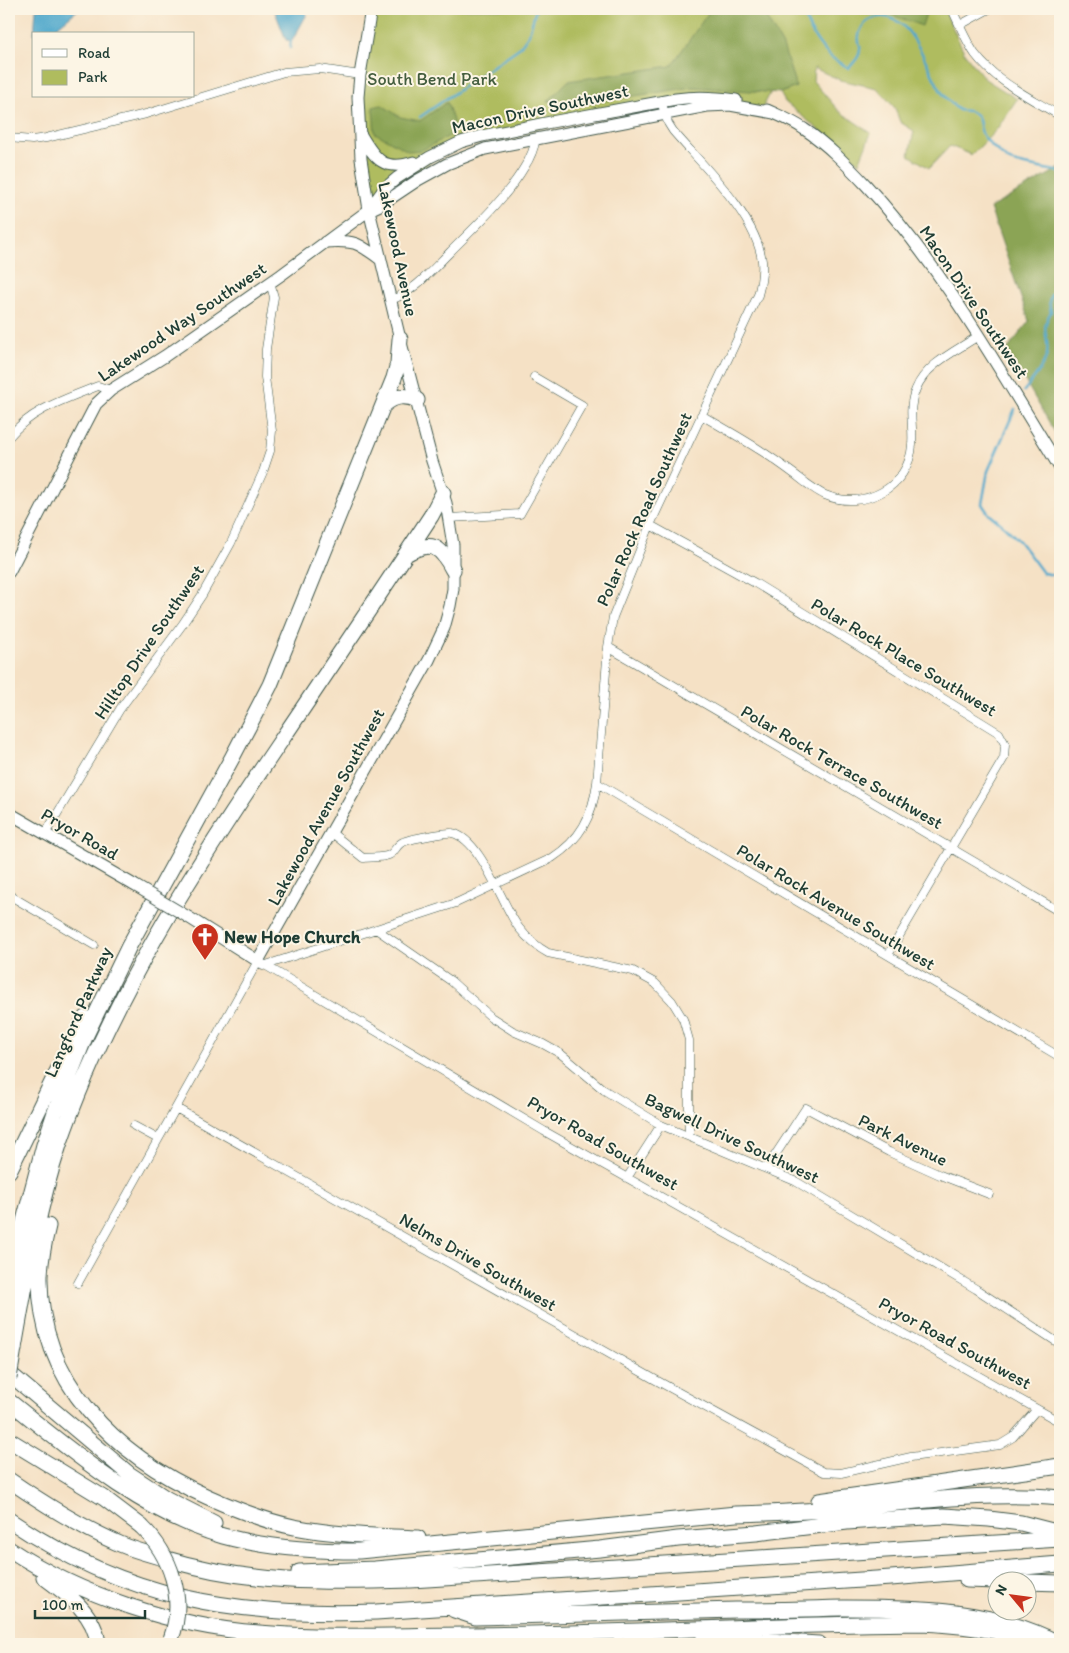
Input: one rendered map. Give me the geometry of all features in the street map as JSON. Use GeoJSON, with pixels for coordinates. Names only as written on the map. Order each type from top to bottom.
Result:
{"type":"FeatureCollection","features":[{"type":"Feature","properties":{"kind":"highway","name":"Langford Parkway"},"geometry":{"type":"LineString","coordinates":[[9,1300],[32,1190],[55,1112],[86,1037],[129,946],[232,758],[270,684],[396,373],[400,339]]}},
{"type":"Feature","properties":{"kind":"highway"},"geometry":{"type":"LineString","coordinates":[[383,406],[390,399],[400,396],[417,400]]}},
{"type":"Feature","properties":{"kind":"highway","name":"Langford Parkway"},"geometry":{"type":"LineString","coordinates":[[9,1378],[28,1270],[50,1176],[76,1099],[104,1036],[182,892],[230,815],[406,554],[431,516],[443,493]]}},
{"type":"Feature","properties":{"kind":"highway"},"geometry":{"type":"LineString","coordinates":[[406,554],[419,548],[432,546],[443,553],[454,570]]}},
{"type":"Feature","properties":{"kind":"highway"},"geometry":{"type":"LineString","coordinates":[[9,1171],[76,1032],[129,946]]}},
{"type":"Feature","properties":{"kind":"highway"},"geometry":{"type":"LineString","coordinates":[[104,1036],[58,1180],[47,1227],[40,1274],[42,1304],[48,1334],[60,1366],[82,1403],[98,1422],[142,1461],[194,1491],[248,1513],[292,1527],[348,1534],[424,1538],[498,1538]]}},
{"type":"Feature","properties":{"kind":"highway"},"geometry":{"type":"LineString","coordinates":[[9,1373],[114,1462],[167,1499],[197,1515],[242,1534],[287,1547]]}},
{"type":"Feature","properties":{"kind":"highway"},"geometry":{"type":"LineString","coordinates":[[9,1401],[121,1485],[168,1514],[222,1536],[243,1541],[313,1550],[359,1551],[736,1514],[1060,1466]]}},
{"type":"Feature","properties":{"kind":"highway"},"geometry":{"type":"LineString","coordinates":[[9,1440],[104,1498],[141,1526],[161,1550],[173,1578],[176,1591],[176,1619],[170,1642]]}},
{"type":"Feature","properties":{"kind":"highway"},"geometry":{"type":"LineString","coordinates":[[9,1480],[53,1509],[122,1546],[186,1565],[276,1581],[352,1582],[411,1580],[1060,1539]]}},
{"type":"Feature","properties":{"kind":"highway"},"geometry":{"type":"LineString","coordinates":[[736,1514],[794,1512],[974,1496],[1043,1496],[1060,1498]]}},
{"type":"Feature","properties":{"kind":"highway"},"geometry":{"type":"LineString","coordinates":[[186,1565],[260,1571],[310,1572],[375,1569],[590,1550],[847,1522],[944,1516],[1021,1523],[1060,1533]]}},
{"type":"Feature","properties":{"kind":"highway"},"geometry":{"type":"LineString","coordinates":[[9,1520],[59,1551],[99,1570],[146,1588],[190,1600],[256,1610],[299,1613],[368,1613],[446,1608],[891,1578],[1060,1564]]}},
{"type":"Feature","properties":{"kind":"highway"},"geometry":{"type":"LineString","coordinates":[[11,1551],[62,1578],[109,1599],[149,1613],[203,1626],[258,1633],[300,1636],[494,1634],[922,1624],[972,1628],[1060,1644]]}},
{"type":"Feature","properties":{"kind":"highway"},"geometry":{"type":"LineString","coordinates":[[11,1551],[72,1598],[86,1613],[95,1630],[98,1644]]}},
{"type":"Feature","properties":{"kind":"highway"},"geometry":{"type":"LineString","coordinates":[[891,1578],[986,1581]]}},
{"type":"Feature","properties":{"kind":"highway"},"geometry":{"type":"LineString","coordinates":[[1036,1582],[1060,1583]]}},
{"type":"Feature","properties":{"kind":"highway"},"geometry":{"type":"LineString","coordinates":[[446,1608],[475,1617],[806,1609],[922,1609],[966,1614],[992,1620],[1029,1630],[1042,1641]]}},
{"type":"Feature","properties":{"kind":"highway"},"geometry":{"type":"LineString","coordinates":[[615,1632],[819,1644]]}},
{"type":"Feature","properties":{"kind":"highway"},"geometry":{"type":"LineString","coordinates":[[424,1644],[494,1634]]}},
{"type":"Feature","properties":{"kind":"street","name":"Lakewood Avenue"},"geometry":{"type":"LineString","coordinates":[[371,9],[358,97],[359,131],[369,210],[400,339],[432,461],[443,493]]}},
{"type":"Feature","properties":{"kind":"street"},"geometry":{"type":"LineString","coordinates":[[952,9],[974,52],[996,76],[1060,116]]}},
{"type":"Feature","properties":{"kind":"street"},"geometry":{"type":"LineString","coordinates":[[960,25],[989,9]]}},
{"type":"Feature","properties":{"kind":"street"},"geometry":{"type":"LineString","coordinates":[[9,138],[32,140],[46,138],[146,114],[284,72],[320,69],[360,75]]}},
{"type":"Feature","properties":{"kind":"street","name":"Macon Drive Southwest"},"geometry":{"type":"LineString","coordinates":[[369,210],[384,189],[397,178],[447,148],[482,136],[693,96],[715,97],[763,107],[805,129],[823,143],[884,204],[929,261],[1060,468]]}},
{"type":"Feature","properties":{"kind":"street","name":"Polar Rock Road Southwest"},"geometry":{"type":"LineString","coordinates":[[261,964],[456,903],[552,858],[571,843],[582,830],[590,816],[597,783],[608,647],[613,618],[650,524],[758,295],[762,279],[762,262],[756,240],[741,212],[728,194],[672,131],[661,102]]}},
{"type":"Feature","properties":{"kind":"street","name":"Macon Drive Southwest"},"geometry":{"type":"LineString","coordinates":[[369,210],[447,164],[485,149],[707,106],[730,105],[774,113]]}},
{"type":"Feature","properties":{"kind":"street"},"geometry":{"type":"LineString","coordinates":[[359,131],[374,156],[387,165],[404,166],[430,157]]}},
{"type":"Feature","properties":{"kind":"street"},"geometry":{"type":"LineString","coordinates":[[391,300],[403,294],[423,279],[488,214],[524,168],[534,151],[536,138]]}},
{"type":"Feature","properties":{"kind":"street","name":"Lakewood Way Southwest"},"geometry":{"type":"LineString","coordinates":[[9,572],[93,409],[111,390],[165,356],[270,283],[369,210]]}},
{"type":"Feature","properties":{"kind":"street"},"geometry":{"type":"LineString","coordinates":[[325,242],[348,240],[380,259]]}},
{"type":"Feature","properties":{"kind":"street","name":"Hilltop Drive Southwest"},"geometry":{"type":"LineString","coordinates":[[45,834],[120,709],[202,595],[230,543],[263,472],[270,452],[272,431],[265,377],[266,349],[274,297],[270,283]]}},
{"type":"Feature","properties":{"kind":"street"},"geometry":{"type":"LineString","coordinates":[[701,414],[762,451],[823,494],[845,501],[868,499],[892,486],[901,476],[907,465],[912,445],[911,404],[915,390],[922,378],[928,370],[978,336]]}},
{"type":"Feature","properties":{"kind":"street"},"geometry":{"type":"LineString","coordinates":[[450,518],[520,514],[582,404],[534,377]]}},
{"type":"Feature","properties":{"kind":"street"},"geometry":{"type":"LineString","coordinates":[[9,436],[29,417],[42,409],[98,386],[111,390]]}},
{"type":"Feature","properties":{"kind":"street","name":"Lakewood Avenue Southwest"},"geometry":{"type":"LineString","coordinates":[[78,1283],[158,1139],[261,964],[429,660],[440,636],[450,606],[454,570],[450,518],[443,493]]}},
{"type":"Feature","properties":{"kind":"street","name":"Polar Rock Place Southwest"},"geometry":{"type":"LineString","coordinates":[[650,524],[755,583],[999,733],[1005,744],[1004,758],[888,955]]}},
{"type":"Feature","properties":{"kind":"street","name":"Polar Rock Terrace Southwest"},"geometry":{"type":"LineString","coordinates":[[608,647],[1060,912]]}},
{"type":"Feature","properties":{"kind":"street","name":"Polar Rock Avenue Southwest"},"geometry":{"type":"LineString","coordinates":[[597,783],[1060,1057]]}},
{"type":"Feature","properties":{"kind":"street","name":"Pryor Road"},"geometry":{"type":"LineString","coordinates":[[9,813],[134,885]]}},
{"type":"Feature","properties":{"kind":"street"},"geometry":{"type":"LineString","coordinates":[[332,834],[363,858],[389,855],[402,842],[451,833],[464,838],[496,884],[518,927],[543,950],[548,953],[633,971],[655,983],[672,1001],[683,1020],[689,1040],[688,1136]]}},
{"type":"Feature","properties":{"kind":"street","name":"Pryor Road Southwest"},"geometry":{"type":"LineString","coordinates":[[134,885],[261,964],[536,1126],[1060,1422]]}},
{"type":"Feature","properties":{"kind":"street"},"geometry":{"type":"LineString","coordinates":[[9,895],[94,945]]}},
{"type":"Feature","properties":{"kind":"street","name":"Bagwell Drive Southwest"},"geometry":{"type":"LineString","coordinates":[[376,929],[451,981],[491,1017],[513,1031],[561,1054],[604,1090],[661,1125],[795,1181],[976,1289],[1060,1344]]}},
{"type":"Feature","properties":{"kind":"street","name":"Nelms Drive Southwest"},"geometry":{"type":"LineString","coordinates":[[176,1108],[654,1379],[824,1472],[842,1473],[911,1457],[1000,1445],[1013,1437],[1037,1409]]}},
{"type":"Feature","properties":{"kind":"street","name":"Park Avenue"},"geometry":{"type":"LineString","coordinates":[[766,1169],[806,1108],[889,1152],[989,1194]]}},
{"type":"Feature","properties":{"kind":"street"},"geometry":{"type":"LineString","coordinates":[[627,1178],[661,1125]]}},
{"type":"Feature","properties":{"kind":"street"},"geometry":{"type":"LineString","coordinates":[[134,1126],[158,1139]]}},
{"type":"Feature","properties":{"kind":"green space","name":"South Bend Park"},"geometry":{"type":"Polygon","coordinates":[[[371,9],[888,9],[892,15],[927,11],[925,9],[944,9],[965,54],[985,79],[1017,99],[997,129],[972,155],[950,146],[929,168],[909,155],[914,131],[900,122],[895,108],[877,88],[840,80],[814,68],[813,81],[839,111],[871,133],[859,163],[785,102],[780,93],[796,87],[787,61],[763,107],[661,101],[447,148],[369,210],[360,75],[371,9]]]}},
{"type":"Feature","properties":{"kind":"green space"},"geometry":{"type":"Polygon","coordinates":[[[711,9],[765,9],[765,16],[783,46],[796,87],[780,93],[693,87],[589,103],[548,101],[568,81],[671,66],[711,9]]]}},
{"type":"Feature","properties":{"kind":"green space"},"geometry":{"type":"Polygon","coordinates":[[[888,9],[927,10],[922,26],[892,15],[888,9]]]}},
{"type":"Feature","properties":{"kind":"green space"},"geometry":{"type":"Polygon","coordinates":[[[447,102],[454,124],[451,135],[422,150],[408,151],[375,133],[373,107],[382,105],[400,117],[420,121],[447,102]]]}},
{"type":"Feature","properties":{"kind":"green space"},"geometry":{"type":"Polygon","coordinates":[[[1060,168],[1060,441],[1007,350],[1029,321],[990,208],[1060,168]]]}},
{"type":"Feature","properties":{"kind":"water"},"geometry":{"type":"Polygon","coordinates":[[[36,9],[79,9],[50,32],[34,32],[36,9]]]}},
{"type":"Feature","properties":{"kind":"water"},"geometry":{"type":"Polygon","coordinates":[[[274,9],[308,9],[292,41],[286,40],[274,9]]]}},
{"type":"Feature","properties":{"kind":"waterway"},"geometry":{"type":"LineString","coordinates":[[420,117],[519,48],[529,34],[536,9]]}},
{"type":"Feature","properties":{"kind":"waterway"},"geometry":{"type":"LineString","coordinates":[[806,9],[805,14],[809,28],[818,42],[831,57],[849,68],[859,54],[859,34],[867,22],[874,18],[887,17],[899,22],[917,44],[943,94],[959,110],[970,111],[976,115],[984,137],[994,148],[1012,162],[1060,172]]}},
{"type":"Feature","properties":{"kind":"waterway"},"geometry":{"type":"LineString","coordinates":[[290,48],[291,40]]}},
{"type":"Feature","properties":{"kind":"waterway"},"geometry":{"type":"LineString","coordinates":[[1024,391],[1043,364],[1047,354],[1045,329],[1051,312],[1050,298],[1060,288]]}},
{"type":"Feature","properties":{"kind":"waterway"},"geometry":{"type":"LineString","coordinates":[[1015,409],[988,471],[982,504],[988,513],[1020,542],[1043,573],[1060,576]]}},
{"type":"Feature","properties":{"kind":"place","name":"New Hope Church"},"geometry":{"type":"Point","coordinates":[205,961]}}]}
